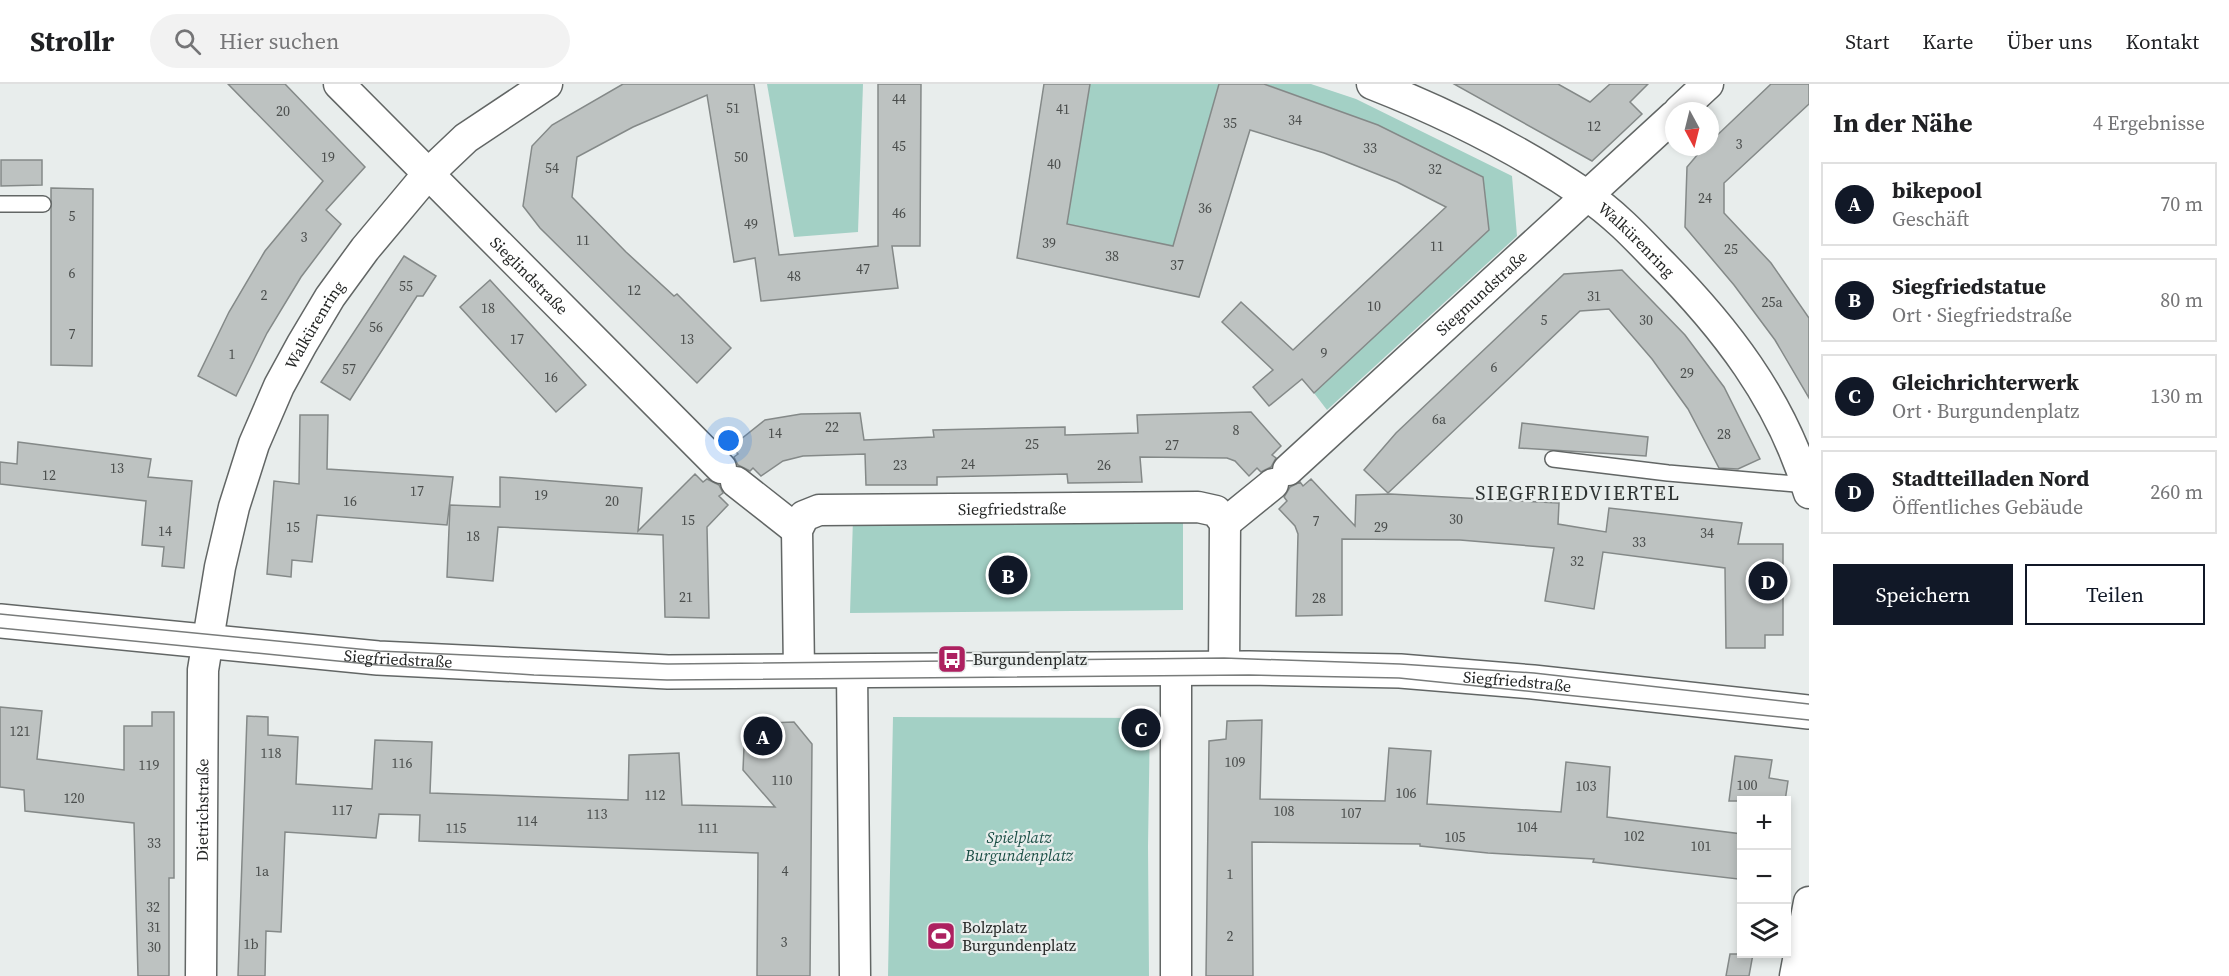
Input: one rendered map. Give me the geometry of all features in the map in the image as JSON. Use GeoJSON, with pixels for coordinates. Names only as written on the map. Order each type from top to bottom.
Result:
{"type":"FeatureCollection","features":[{"type":"Feature","properties":{"kind":"street","name":"Sieglindstraße"},"geometry":{"type":"LineString","coordinates":[[339,84],[728,475],[797,530]]}},
{"type":"Feature","properties":{"kind":"street","name":"Walkürenring"},"geometry":{"type":"LineString","coordinates":[[207,642],[234,507],[254,444],[279,386],[330,297],[365,249],[427,175],[466,138],[547,84]]}},
{"type":"Feature","properties":{"kind":"street","name":"Walkürenring"},"geometry":{"type":"LineString","coordinates":[[1372,84],[1415,101],[1485,135],[1588,196],[1632,234],[1708,311],[1747,362],[1774,407],[1808,489]]}},
{"type":"Feature","properties":{"kind":"street"},"geometry":{"type":"LineString","coordinates":[[1689,102],[1708,84]]}},
{"type":"Feature","properties":{"kind":"street","name":"Siegmundstraße"},"geometry":{"type":"LineString","coordinates":[[1225,523],[1281,477],[1665,124]]}},
{"type":"Feature","properties":{"kind":"street","name":"Siegfriedstraße"},"geometry":{"type":"LineString","coordinates":[[797,530],[804,516],[819,510],[1198,507],[1216,511],[1225,523]]}},
{"type":"Feature","properties":{"kind":"street"},"geometry":{"type":"LineString","coordinates":[[1224,668],[1225,523]]}},
{"type":"Feature","properties":{"kind":"street"},"geometry":{"type":"LineString","coordinates":[[797,530],[799,670]]}},
{"type":"Feature","properties":{"kind":"street","name":"Siegfriedstraße"},"geometry":{"type":"LineString","coordinates":[[0,621],[378,658],[668,672],[1224,668],[1400,671],[1533,682],[1809,712]]}},
{"type":"Feature","properties":{"kind":"street","name":"Dietrichstraße"},"geometry":{"type":"LineString","coordinates":[[201,976],[203,676],[207,642]]}},
{"type":"Feature","properties":{"kind":"street"},"geometry":{"type":"LineString","coordinates":[[1176,669],[1176,976]]}},
{"type":"Feature","properties":{"kind":"street"},"geometry":{"type":"LineString","coordinates":[[852,670],[855,976]]}},
{"type":"Feature","properties":{"kind":"street"},"geometry":{"type":"LineString","coordinates":[[1795,976],[1809,903]]}},
{"type":"Feature","properties":{"kind":"lane"},"geometry":{"type":"LineString","coordinates":[[0,204],[43,204]]}},
{"type":"Feature","properties":{"kind":"lane"},"geometry":{"type":"LineString","coordinates":[[1553,459],[1808,489]]}},
{"type":"Feature","properties":{"kind":"green space"},"geometry":{"type":"Polygon","coordinates":[[[767,84],[863,84],[858,232],[794,237],[767,84]]]}},
{"type":"Feature","properties":{"kind":"green space"},"geometry":{"type":"Polygon","coordinates":[[[1090,84],[1219,84],[1173,246],[1067,224],[1090,84]]]}},
{"type":"Feature","properties":{"kind":"green space"},"geometry":{"type":"Polygon","coordinates":[[[1265,84],[1311,84],[1356,99],[1512,176],[1517,236],[1327,410],[1314,393],[1489,230],[1483,177],[1378,125],[1265,84]]]}},
{"type":"Feature","properties":{"kind":"green space"},"geometry":{"type":"Polygon","coordinates":[[[1183,516],[1183,610],[850,613],[853,519],[1183,516]]]}},
{"type":"Feature","properties":{"kind":"green space","name":"Spielplatz Burgundenplatz"},"geometry":{"type":"Polygon","coordinates":[[[893,717],[1150,718],[1149,976],[888,976],[893,717]]]}},
{"type":"Feature","properties":{"kind":"building"},"geometry":{"type":"Polygon","coordinates":[[[228,84],[285,84],[365,167],[326,210],[341,224],[301,277],[267,333],[236,396],[198,376],[229,312],[265,251],[323,181],[228,84]]]}},
{"type":"Feature","properties":{"kind":"building"},"geometry":{"type":"Polygon","coordinates":[[[623,84],[754,84],[779,255],[878,246],[878,84],[921,84],[920,246],[892,246],[898,288],[761,301],[755,258],[734,262],[707,95],[633,127],[577,157],[572,197],[626,252],[674,296],[677,294],[731,348],[697,383],[540,228],[523,206],[532,146],[552,125],[623,84]]]}},
{"type":"Feature","properties":{"kind":"building"},"geometry":{"type":"Polygon","coordinates":[[[1044,84],[1090,84],[1067,224],[1173,246],[1219,84],[1264,84],[1378,125],[1483,177],[1489,230],[1314,393],[1302,379],[1269,406],[1253,387],[1273,370],[1222,322],[1241,302],[1293,350],[1446,207],[1397,182],[1324,153],[1250,130],[1199,297],[1017,258],[1044,84]]]}},
{"type":"Feature","properties":{"kind":"building"},"geometry":{"type":"Polygon","coordinates":[[[1454,84],[1558,84],[1590,102],[1610,84],[1648,84],[1630,102],[1642,114],[1592,161],[1454,84]]]}},
{"type":"Feature","properties":{"kind":"building"},"geometry":{"type":"Polygon","coordinates":[[[1771,84],[1809,84],[1809,104],[1724,183],[1724,213],[1771,263],[1809,318],[1809,398],[1775,340],[1734,285],[1685,227],[1687,167],[1696,156],[1719,156],[1719,133],[1771,84]]]}},
{"type":"Feature","properties":{"kind":"building"},"geometry":{"type":"Polygon","coordinates":[[[1,160],[42,160],[42,185],[1,186],[1,160]]]}},
{"type":"Feature","properties":{"kind":"building"},"geometry":{"type":"Polygon","coordinates":[[[51,188],[93,189],[92,366],[51,365],[51,188]]]}},
{"type":"Feature","properties":{"kind":"building"},"geometry":{"type":"Polygon","coordinates":[[[404,256],[436,276],[423,296],[417,296],[350,400],[321,382],[404,256]]]}},
{"type":"Feature","properties":{"kind":"building"},"geometry":{"type":"Polygon","coordinates":[[[1622,270],[1685,335],[1724,387],[1760,459],[1738,469],[1719,468],[1688,409],[1652,359],[1609,309],[1580,311],[1388,493],[1364,470],[1396,433],[1564,274],[1622,270]]]}},
{"type":"Feature","properties":{"kind":"building"},"geometry":{"type":"Polygon","coordinates":[[[490,280],[586,385],[556,412],[460,307],[490,280]]]}},
{"type":"Feature","properties":{"kind":"building"},"geometry":{"type":"Polygon","coordinates":[[[1251,412],[1281,446],[1272,455],[1276,458],[1271,467],[1261,472],[1257,468],[1249,476],[1235,461],[1227,458],[1140,457],[1142,482],[1068,483],[1067,474],[937,477],[937,485],[866,485],[865,454],[803,456],[783,461],[761,476],[753,468],[750,471],[738,465],[734,457],[738,454],[731,447],[765,420],[801,414],[860,413],[864,440],[934,437],[933,430],[1065,427],[1065,435],[1138,433],[1137,415],[1251,412]]]}},
{"type":"Feature","properties":{"kind":"building"},"geometry":{"type":"Polygon","coordinates":[[[300,415],[328,415],[327,469],[453,477],[447,525],[317,515],[312,562],[292,560],[291,577],[267,574],[274,481],[299,484],[300,415]]]}},
{"type":"Feature","properties":{"kind":"building"},"geometry":{"type":"Polygon","coordinates":[[[1522,423],[1648,437],[1646,456],[1519,448],[1522,423]]]}},
{"type":"Feature","properties":{"kind":"building"},"geometry":{"type":"Polygon","coordinates":[[[18,442],[151,459],[148,477],[192,481],[184,568],[162,566],[164,547],[142,545],[146,501],[0,484],[0,462],[17,464],[18,442]]]}},
{"type":"Feature","properties":{"kind":"building"},"geometry":{"type":"Polygon","coordinates":[[[695,474],[703,482],[707,479],[719,485],[723,493],[719,496],[728,505],[707,527],[709,618],[665,617],[663,535],[498,527],[493,581],[447,577],[450,505],[500,507],[500,477],[642,488],[638,531],[695,474]]]}},
{"type":"Feature","properties":{"kind":"building"},"geometry":{"type":"Polygon","coordinates":[[[1311,479],[1355,526],[1356,495],[1390,494],[1559,503],[1558,524],[1606,532],[1609,508],[1742,523],[1738,544],[1783,544],[1783,635],[1765,635],[1765,648],[1726,648],[1725,568],[1603,552],[1594,609],[1545,601],[1554,548],[1460,540],[1342,539],[1342,615],[1296,616],[1298,534],[1295,526],[1279,509],[1287,501],[1284,497],[1290,487],[1300,482],[1303,486],[1311,479]]]}},
{"type":"Feature","properties":{"kind":"building"},"geometry":{"type":"Polygon","coordinates":[[[0,707],[42,711],[37,759],[124,770],[124,726],[152,726],[152,712],[174,712],[174,878],[169,878],[169,976],[138,976],[134,823],[25,811],[24,790],[0,787],[0,707]]]}},
{"type":"Feature","properties":{"kind":"building"},"geometry":{"type":"Polygon","coordinates":[[[247,716],[268,717],[268,735],[298,737],[296,784],[372,789],[375,740],[432,742],[430,793],[628,800],[629,755],[679,753],[682,805],[775,807],[743,770],[745,724],[794,722],[812,744],[810,976],[757,976],[758,853],[419,841],[420,815],[379,814],[376,838],[285,832],[281,932],[266,931],[265,976],[238,976],[247,716]]]}},
{"type":"Feature","properties":{"kind":"building"},"geometry":{"type":"Polygon","coordinates":[[[1262,720],[1260,799],[1385,801],[1389,748],[1431,751],[1427,804],[1561,812],[1566,762],[1610,767],[1607,817],[1737,833],[1737,879],[1593,862],[1594,859],[1488,853],[1420,846],[1420,844],[1252,842],[1253,976],[1206,976],[1209,741],[1226,739],[1227,721],[1262,720]]]}},
{"type":"Feature","properties":{"kind":"building"},"geometry":{"type":"Polygon","coordinates":[[[1735,756],[1772,760],[1769,778],[1788,781],[1786,796],[1737,796],[1737,801],[1729,801],[1735,756]]]}},
{"type":"Feature","properties":{"kind":"building"},"geometry":{"type":"Polygon","coordinates":[[[1730,954],[1737,954],[1737,958],[1752,958],[1749,976],[1726,976],[1730,954]]]}},
{"type":"Feature","properties":{"kind":"tram line"},"geometry":{"type":"LineString","coordinates":[[0,614],[379,651],[668,664],[1224,658],[1400,664],[1534,673],[1809,704]]}},
{"type":"Feature","properties":{"kind":"tram line"},"geometry":{"type":"LineString","coordinates":[[0,628],[378,665],[534,675],[667,680],[1249,675],[1399,678],[1809,720]]}},
{"type":"Feature","properties":{"kind":"place","name":"Siegfriedstatue"},"geometry":{"type":"Point","coordinates":[1008,575]}},
{"type":"Feature","properties":{"kind":"place","name":"Stadtteilladen Nord"},"geometry":{"type":"Point","coordinates":[1768,581]}},
{"type":"Feature","properties":{"kind":"place","name":"Burgundenplatz"},"geometry":{"type":"Point","coordinates":[952,659]}},
{"type":"Feature","properties":{"kind":"place","name":"Gleichrichterwerk"},"geometry":{"type":"Point","coordinates":[1141,728]}},
{"type":"Feature","properties":{"kind":"place","name":"bikepool"},"geometry":{"type":"Point","coordinates":[763,736]}},
{"type":"Feature","properties":{"kind":"place","name":"Bolzplatz Burgundenplatz"},"geometry":{"type":"Point","coordinates":[941,936]}},
{"type":"Feature","properties":{"kind":"district","name":"SIEGFRIEDVIERTEL"},"geometry":{"type":"Point","coordinates":[1578,493]}}]}
